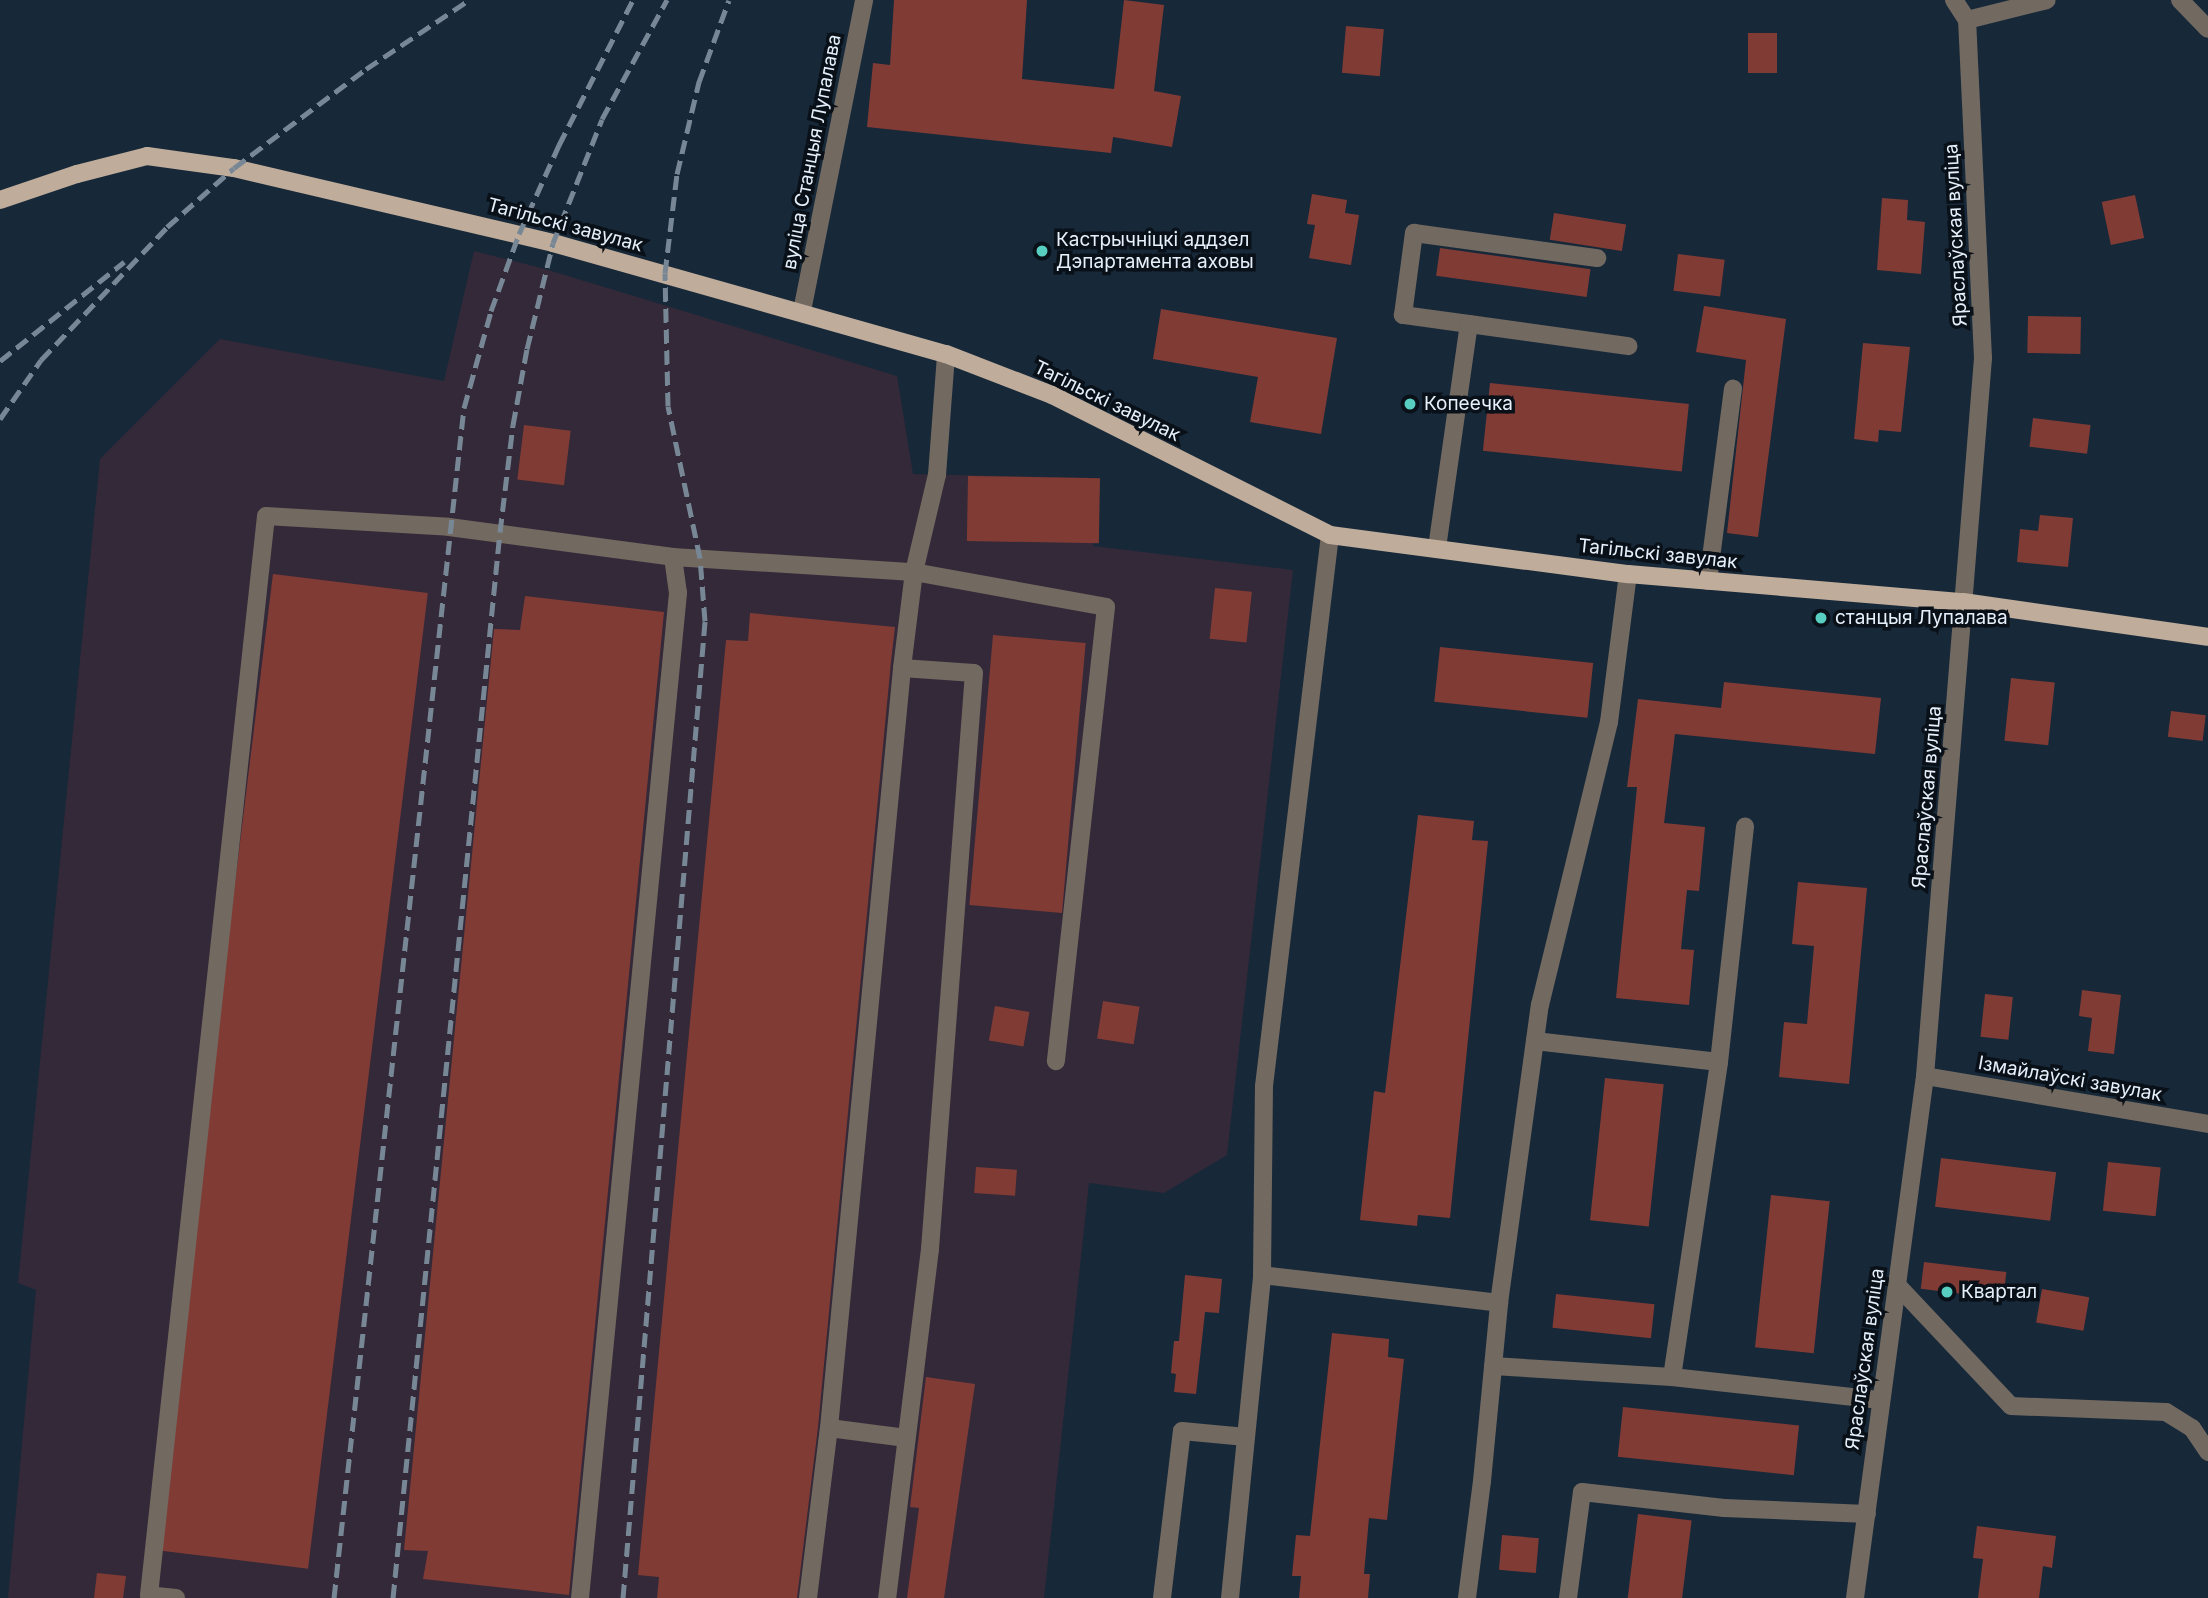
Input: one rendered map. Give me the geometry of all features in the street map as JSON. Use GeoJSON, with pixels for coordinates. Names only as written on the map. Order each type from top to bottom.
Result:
{"type":"FeatureCollection","features":[{"type":"Feature","properties":{"kind":"main road","name":"Тагільскі завулак"},"geometry":{"type":"LineString","coordinates":[[0,200],[77,174],[146,156],[234,168],[508,231],[946,354],[1052,395],[1330,536],[1628,574],[1963,602],[2208,637]]}},
{"type":"Feature","properties":{"kind":"street","name":"вуліца Станцыя Лупалава"},"geometry":{"type":"LineString","coordinates":[[802,312],[864,0]]}},
{"type":"Feature","properties":{"kind":"street"},"geometry":{"type":"LineString","coordinates":[[1954,0],[1967,20],[2048,0]]}},
{"type":"Feature","properties":{"kind":"street"},"geometry":{"type":"LineString","coordinates":[[2180,0],[2208,29]]}},
{"type":"Feature","properties":{"kind":"street","name":"Яраслаўская вуліца"},"geometry":{"type":"LineString","coordinates":[[1855,1598],[1879,1400],[1925,1076],[1983,358],[1967,20]]}},
{"type":"Feature","properties":{"kind":"street"},"geometry":{"type":"LineString","coordinates":[[1597,258],[1414,233],[1403,316],[1628,346]]}},
{"type":"Feature","properties":{"kind":"street"},"geometry":{"type":"LineString","coordinates":[[1437,548],[1469,324]]}},
{"type":"Feature","properties":{"kind":"street"},"geometry":{"type":"LineString","coordinates":[[808,1598],[829,1428],[902,668],[914,572],[937,475],[946,354]]}},
{"type":"Feature","properties":{"kind":"street"},"geometry":{"type":"LineString","coordinates":[[1708,581],[1733,389]]}},
{"type":"Feature","properties":{"kind":"street"},"geometry":{"type":"LineString","coordinates":[[176,1598],[148,1596],[266,516],[500,531],[673,557],[914,572],[1106,607],[1056,1061]]}},
{"type":"Feature","properties":{"kind":"street"},"geometry":{"type":"LineString","coordinates":[[1230,1598],[1262,1275],[1264,1086],[1330,536]]}},
{"type":"Feature","properties":{"kind":"street"},"geometry":{"type":"LineString","coordinates":[[580,1598],[678,593],[673,557]]}},
{"type":"Feature","properties":{"kind":"street"},"geometry":{"type":"LineString","coordinates":[[1467,1598],[1499,1303],[1540,1005],[1609,722],[1628,574]]}},
{"type":"Feature","properties":{"kind":"street"},"geometry":{"type":"LineString","coordinates":[[887,1598],[929,1249],[974,673],[902,668]]}},
{"type":"Feature","properties":{"kind":"street"},"geometry":{"type":"LineString","coordinates":[[1672,1377],[1719,1062],[1745,826]]}},
{"type":"Feature","properties":{"kind":"street"},"geometry":{"type":"LineString","coordinates":[[1535,1041],[1719,1062]]}},
{"type":"Feature","properties":{"kind":"street","name":"Ізмайлаўскі завулак"},"geometry":{"type":"LineString","coordinates":[[1925,1076],[2208,1124]]}},
{"type":"Feature","properties":{"kind":"street"},"geometry":{"type":"LineString","coordinates":[[1262,1275],[1499,1303]]}},
{"type":"Feature","properties":{"kind":"street"},"geometry":{"type":"LineString","coordinates":[[1897,1285],[2011,1406],[2166,1412],[2192,1428],[2208,1452]]}},
{"type":"Feature","properties":{"kind":"street"},"geometry":{"type":"LineString","coordinates":[[1493,1366],[1672,1377],[1879,1400]]}},
{"type":"Feature","properties":{"kind":"street"},"geometry":{"type":"LineString","coordinates":[[829,1428],[906,1438]]}},
{"type":"Feature","properties":{"kind":"street"},"geometry":{"type":"LineString","coordinates":[[1162,1598],[1182,1432],[1246,1437]]}},
{"type":"Feature","properties":{"kind":"street"},"geometry":{"type":"LineString","coordinates":[[1568,1598],[1583,1492],[1724,1508],[1867,1514]]}},
{"type":"Feature","properties":{"kind":"shaded area"},"geometry":{"type":"Polygon","coordinates":[[[474,251],[545,269],[897,376],[913,474],[1100,478],[1093,546],[1293,570],[1227,1155],[1164,1193],[1089,1183],[1044,1598],[8,1598],[36,1290],[18,1283],[100,459],[220,339],[444,381],[474,251]]]}},
{"type":"Feature","properties":{"kind":"building"},"geometry":{"type":"Polygon","coordinates":[[[894,0],[1027,0],[1022,79],[1114,89],[1124,0],[1164,5],[1154,91],[1181,96],[1172,147],[1113,137],[1111,153],[867,127],[873,63],[890,65],[894,0]]]}},
{"type":"Feature","properties":{"kind":"building"},"geometry":{"type":"Polygon","coordinates":[[[1346,26],[1384,29],[1380,76],[1342,73],[1346,26]]]}},
{"type":"Feature","properties":{"kind":"building"},"geometry":{"type":"Polygon","coordinates":[[[1748,33],[1777,33],[1777,73],[1748,73],[1748,33]]]}},
{"type":"Feature","properties":{"kind":"building"},"geometry":{"type":"Polygon","coordinates":[[[1312,194],[1347,200],[1345,213],[1359,215],[1351,265],[1309,258],[1315,225],[1307,224],[1312,194]]]}},
{"type":"Feature","properties":{"kind":"building"},"geometry":{"type":"Polygon","coordinates":[[[2135,195],[2144,238],[2111,245],[2102,202],[2135,195]]]}},
{"type":"Feature","properties":{"kind":"building"},"geometry":{"type":"Polygon","coordinates":[[[1882,198],[1908,200],[1907,220],[1925,222],[1921,274],[1877,270],[1882,198]]]}},
{"type":"Feature","properties":{"kind":"building"},"geometry":{"type":"Polygon","coordinates":[[[1554,213],[1626,224],[1622,251],[1550,240],[1554,213]]]}},
{"type":"Feature","properties":{"kind":"building"},"geometry":{"type":"Polygon","coordinates":[[[1440,248],[1591,269],[1587,297],[1436,276],[1440,248]]]}},
{"type":"Feature","properties":{"kind":"building"},"geometry":{"type":"Polygon","coordinates":[[[1678,254],[1725,260],[1720,296],[1673,291],[1678,254]]]}},
{"type":"Feature","properties":{"kind":"building"},"geometry":{"type":"Polygon","coordinates":[[[1704,306],[1786,319],[1758,537],[1727,533],[1746,360],[1696,352],[1704,306]]]}},
{"type":"Feature","properties":{"kind":"building"},"geometry":{"type":"Polygon","coordinates":[[[1161,309],[1337,338],[1321,434],[1250,422],[1258,377],[1153,359],[1161,309]]]}},
{"type":"Feature","properties":{"kind":"building"},"geometry":{"type":"Polygon","coordinates":[[[2028,316],[2081,317],[2080,354],[2027,353],[2028,316]]]}},
{"type":"Feature","properties":{"kind":"building"},"geometry":{"type":"Polygon","coordinates":[[[1863,343],[1910,347],[1901,432],[1879,430],[1878,442],[1854,439],[1863,343]]]}},
{"type":"Feature","properties":{"kind":"building"},"geometry":{"type":"Polygon","coordinates":[[[1490,383],[1689,404],[1682,472],[1483,451],[1490,383]]]}},
{"type":"Feature","properties":{"kind":"building"},"geometry":{"type":"Polygon","coordinates":[[[2033,418],[2091,425],[2087,454],[2029,447],[2033,418]]]}},
{"type":"Feature","properties":{"kind":"building"},"geometry":{"type":"Polygon","coordinates":[[[524,425],[571,431],[564,485],[517,480],[524,425]]]}},
{"type":"Feature","properties":{"kind":"building"},"geometry":{"type":"Polygon","coordinates":[[[968,476],[1100,478],[1099,543],[967,541],[968,476]]]}},
{"type":"Feature","properties":{"kind":"building"},"geometry":{"type":"Polygon","coordinates":[[[2040,515],[2073,518],[2068,567],[2017,562],[2020,529],[2038,531],[2040,515]]]}},
{"type":"Feature","properties":{"kind":"building"},"geometry":{"type":"Polygon","coordinates":[[[273,574],[428,593],[308,1569],[153,1550],[273,574]]]}},
{"type":"Feature","properties":{"kind":"building"},"geometry":{"type":"Polygon","coordinates":[[[1215,588],[1252,592],[1246,643],[1210,639],[1215,588]]]}},
{"type":"Feature","properties":{"kind":"building"},"geometry":{"type":"Polygon","coordinates":[[[525,596],[664,612],[569,1595],[423,1579],[428,1551],[404,1550],[494,629],[520,630],[525,596]]]}},
{"type":"Feature","properties":{"kind":"building"},"geometry":{"type":"Polygon","coordinates":[[[750,613],[895,627],[818,1427],[797,1598],[657,1598],[659,1577],[638,1575],[726,640],[748,641],[750,613]]]}},
{"type":"Feature","properties":{"kind":"building"},"geometry":{"type":"Polygon","coordinates":[[[993,635],[1086,643],[1062,913],[969,905],[993,635]]]}},
{"type":"Feature","properties":{"kind":"building"},"geometry":{"type":"Polygon","coordinates":[[[1440,647],[1593,663],[1587,718],[1434,702],[1440,647]]]}},
{"type":"Feature","properties":{"kind":"building"},"geometry":{"type":"Polygon","coordinates":[[[2011,678],[2055,683],[2048,745],[2004,741],[2011,678]]]}},
{"type":"Feature","properties":{"kind":"building"},"geometry":{"type":"Polygon","coordinates":[[[1724,682],[1881,698],[1875,754],[1675,734],[1664,823],[1705,827],[1699,891],[1687,890],[1681,949],[1694,950],[1689,1005],[1616,998],[1637,787],[1627,787],[1638,699],[1721,708],[1724,682]]]}},
{"type":"Feature","properties":{"kind":"building"},"geometry":{"type":"Polygon","coordinates":[[[2171,711],[2206,715],[2203,741],[2168,737],[2171,711]]]}},
{"type":"Feature","properties":{"kind":"building"},"geometry":{"type":"Polygon","coordinates":[[[1418,815],[1474,821],[1472,840],[1488,841],[1450,1218],[1418,1215],[1417,1226],[1360,1220],[1374,1091],[1385,1093],[1418,815]]]}},
{"type":"Feature","properties":{"kind":"building"},"geometry":{"type":"Polygon","coordinates":[[[1798,882],[1867,888],[1849,1084],[1779,1077],[1784,1022],[1807,1024],[1814,946],[1792,944],[1798,882]]]}},
{"type":"Feature","properties":{"kind":"building"},"geometry":{"type":"Polygon","coordinates":[[[2082,990],[2121,995],[2114,1054],[2088,1051],[2092,1018],[2079,1016],[2082,990]]]}},
{"type":"Feature","properties":{"kind":"building"},"geometry":{"type":"Polygon","coordinates":[[[1985,994],[2013,997],[2008,1040],[1981,1037],[1985,994]]]}},
{"type":"Feature","properties":{"kind":"building"},"geometry":{"type":"Polygon","coordinates":[[[1103,1001],[1140,1007],[1134,1044],[1097,1039],[1103,1001]]]}},
{"type":"Feature","properties":{"kind":"building"},"geometry":{"type":"Polygon","coordinates":[[[995,1006],[1029,1012],[1023,1047],[989,1040],[995,1006]]]}},
{"type":"Feature","properties":{"kind":"building"},"geometry":{"type":"Polygon","coordinates":[[[1605,1078],[1664,1084],[1649,1226],[1590,1220],[1605,1078]]]}},
{"type":"Feature","properties":{"kind":"building"},"geometry":{"type":"Polygon","coordinates":[[[1941,1158],[2056,1172],[2050,1221],[1935,1207],[1941,1158]]]}},
{"type":"Feature","properties":{"kind":"building"},"geometry":{"type":"Polygon","coordinates":[[[2108,1162],[2161,1168],[2156,1216],[2103,1211],[2108,1162]]]}},
{"type":"Feature","properties":{"kind":"building"},"geometry":{"type":"Polygon","coordinates":[[[976,1167],[1017,1170],[1015,1196],[974,1193],[976,1167]]]}},
{"type":"Feature","properties":{"kind":"building"},"geometry":{"type":"Polygon","coordinates":[[[1771,1195],[1830,1201],[1814,1353],[1755,1347],[1771,1195]]]}},
{"type":"Feature","properties":{"kind":"building"},"geometry":{"type":"Polygon","coordinates":[[[1924,1262],[2006,1272],[2003,1299],[1921,1289],[1924,1262]]]}},
{"type":"Feature","properties":{"kind":"building"},"geometry":{"type":"Polygon","coordinates":[[[1185,1275],[1222,1279],[1219,1313],[1205,1312],[1196,1394],[1174,1392],[1176,1374],[1171,1373],[1174,1341],[1179,1341],[1185,1275]]]}},
{"type":"Feature","properties":{"kind":"building"},"geometry":{"type":"Polygon","coordinates":[[[2042,1289],[2089,1297],[2083,1331],[2036,1322],[2042,1289]]]}},
{"type":"Feature","properties":{"kind":"building"},"geometry":{"type":"Polygon","coordinates":[[[1556,1294],[1654,1304],[1651,1338],[1552,1328],[1556,1294]]]}},
{"type":"Feature","properties":{"kind":"building"},"geometry":{"type":"Polygon","coordinates":[[[1332,1333],[1389,1339],[1388,1357],[1404,1359],[1387,1520],[1369,1518],[1364,1574],[1370,1574],[1368,1598],[1299,1598],[1301,1576],[1292,1576],[1296,1535],[1310,1536],[1332,1333]]]}},
{"type":"Feature","properties":{"kind":"building"},"geometry":{"type":"Polygon","coordinates":[[[926,1377],[975,1384],[944,1598],[907,1598],[919,1508],[910,1507],[926,1377]]]}},
{"type":"Feature","properties":{"kind":"building"},"geometry":{"type":"Polygon","coordinates":[[[1623,1407],[1799,1426],[1794,1475],[1618,1457],[1623,1407]]]}},
{"type":"Feature","properties":{"kind":"building"},"geometry":{"type":"Polygon","coordinates":[[[1638,1514],[1692,1521],[1682,1598],[1628,1598],[1638,1514]]]}},
{"type":"Feature","properties":{"kind":"building"},"geometry":{"type":"Polygon","coordinates":[[[1977,1526],[2056,1536],[2052,1568],[2043,1566],[2039,1598],[1978,1598],[1983,1559],[1973,1558],[1977,1526]]]}},
{"type":"Feature","properties":{"kind":"building"},"geometry":{"type":"Polygon","coordinates":[[[1502,1535],[1539,1538],[1536,1573],[1499,1570],[1502,1535]]]}},
{"type":"Feature","properties":{"kind":"building"},"geometry":{"type":"Polygon","coordinates":[[[97,1573],[126,1576],[123,1598],[94,1598],[97,1573]]]}},
{"type":"Feature","properties":{"kind":"railway"},"geometry":{"type":"LineString","coordinates":[[0,419],[41,360],[167,227],[234,168],[366,69],[469,0]]}},
{"type":"Feature","properties":{"kind":"railway"},"geometry":{"type":"LineString","coordinates":[[334,1598],[464,408],[491,311],[519,234],[559,145],[633,0]]}},
{"type":"Feature","properties":{"kind":"railway"},"geometry":{"type":"LineString","coordinates":[[393,1598],[513,425],[527,349],[553,243],[602,119],[667,0]]}},
{"type":"Feature","properties":{"kind":"railway"},"geometry":{"type":"LineString","coordinates":[[623,1598],[705,621],[700,558],[668,406],[665,273],[677,174],[699,82],[729,0]]}},
{"type":"Feature","properties":{"kind":"railway"},"geometry":{"type":"LineString","coordinates":[[0,361],[124,262]]}},
{"type":"Feature","properties":{"kind":"place","name":"Кастрычніцкі аддзел Дэпартамента аховы"},"geometry":{"type":"Point","coordinates":[1042,251]}},
{"type":"Feature","properties":{"kind":"place","name":"Копеечка"},"geometry":{"type":"Point","coordinates":[1410,404]}},
{"type":"Feature","properties":{"kind":"place","name":"станцыя Лупалава"},"geometry":{"type":"Point","coordinates":[1821,618]}},
{"type":"Feature","properties":{"kind":"place","name":"Квартал"},"geometry":{"type":"Point","coordinates":[1947,1292]}}]}
